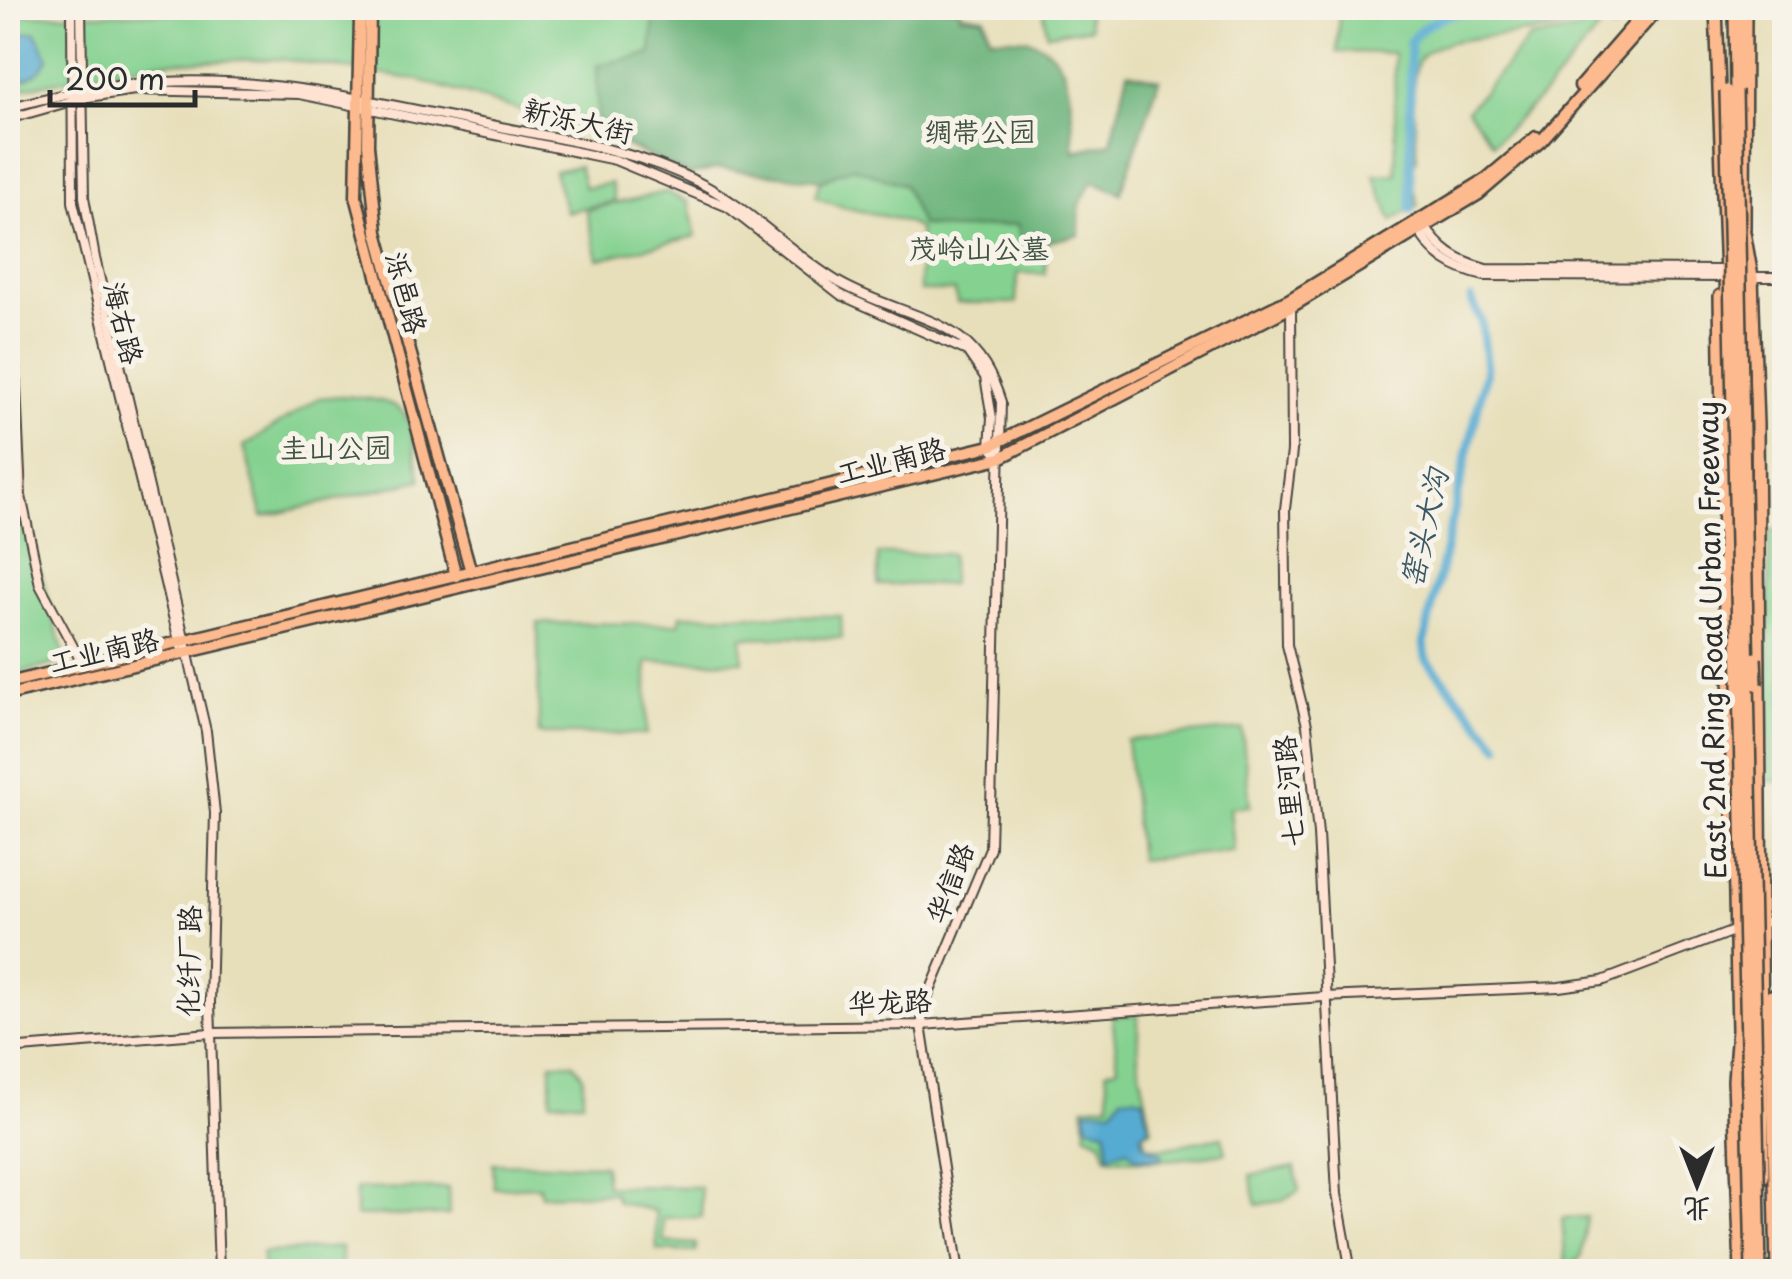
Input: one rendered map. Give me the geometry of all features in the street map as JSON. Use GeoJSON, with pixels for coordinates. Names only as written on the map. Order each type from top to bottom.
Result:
{"type":"FeatureCollection","features":[{"type":"Feature","properties":{"kind":"highway"},"geometry":{"type":"LineString","coordinates":[[1716,8],[1735,276],[1749,358],[1763,973],[1767,996],[1768,1272]]}},
{"type":"Feature","properties":{"kind":"highway","name":"East 2nd Ring Road Urban Freeway"},"geometry":{"type":"LineString","coordinates":[[1724,8],[1768,1272]]}},
{"type":"Feature","properties":{"kind":"highway","name":"East 2nd Ring Road Urban Freeway"},"geometry":{"type":"LineString","coordinates":[[1735,8],[1746,1272]]}},
{"type":"Feature","properties":{"kind":"highway"},"geometry":{"type":"LineString","coordinates":[[1745,8],[1744,232],[1724,365],[1741,1249],[1746,1272]]}},
{"type":"Feature","properties":{"kind":"highway"},"geometry":{"type":"LineString","coordinates":[[1731,702],[1724,667],[1719,322],[1735,276]]}},
{"type":"Feature","properties":{"kind":"highway"},"geometry":{"type":"LineString","coordinates":[[1735,276],[1750,327],[1756,684]]}},
{"type":"Feature","properties":{"kind":"highway"},"geometry":{"type":"LineString","coordinates":[[1730,673],[1734,662],[1729,340],[1735,276]]}},
{"type":"Feature","properties":{"kind":"highway"},"geometry":{"type":"LineString","coordinates":[[1719,322],[1729,340]]}},
{"type":"Feature","properties":{"kind":"highway"},"geometry":{"type":"LineString","coordinates":[[1721,399],[1729,383]]}},
{"type":"Feature","properties":{"kind":"highway"},"geometry":{"type":"LineString","coordinates":[[1767,996],[1764,1035],[1768,1272]]}},
{"type":"Feature","properties":{"kind":"main road","name":"海右路"},"geometry":{"type":"LineString","coordinates":[[72,8],[84,197],[183,642]]}},
{"type":"Feature","properties":{"kind":"main road","name":"海右路"},"geometry":{"type":"LineString","coordinates":[[81,8],[78,92],[71,102],[73,202],[183,642]]}},
{"type":"Feature","properties":{"kind":"main road","name":"工业南路"},"geometry":{"type":"LineString","coordinates":[[8,696],[1000,458],[1291,307],[1420,226],[1486,179],[1538,135],[1648,8]]}},
{"type":"Feature","properties":{"kind":"main road","name":"工业南路"},"geometry":{"type":"LineString","coordinates":[[8,680],[183,642],[995,443],[1290,299],[1480,194],[1542,141],[1659,8]]}},
{"type":"Feature","properties":{"kind":"main road","name":"泺邑路"},"geometry":{"type":"LineString","coordinates":[[365,12],[356,196],[456,576]]}},
{"type":"Feature","properties":{"kind":"main road","name":"新泺大街"},"geometry":{"type":"LineString","coordinates":[[8,108],[78,92],[230,78],[363,103],[615,160],[728,207],[841,295],[876,313],[948,338],[967,351],[985,377],[995,443]]}},
{"type":"Feature","properties":{"kind":"main road"},"geometry":{"type":"LineString","coordinates":[[8,119],[71,102]]}},
{"type":"Feature","properties":{"kind":"main road","name":"泺邑路"},"geometry":{"type":"LineString","coordinates":[[363,103],[376,232],[471,572]]}},
{"type":"Feature","properties":{"kind":"main road"},"geometry":{"type":"LineString","coordinates":[[8,211],[21,496],[40,584],[83,666]]}},
{"type":"Feature","properties":{"kind":"main road"},"geometry":{"type":"LineString","coordinates":[[1420,226],[1452,267],[1484,276],[1784,277]]}},
{"type":"Feature","properties":{"kind":"main road","name":"七里河路"},"geometry":{"type":"LineString","coordinates":[[1291,307],[1292,451],[1285,509],[1287,645],[1306,725],[1318,834],[1337,1194],[1351,1272]]}},
{"type":"Feature","properties":{"kind":"main road"},"geometry":{"type":"LineString","coordinates":[[995,443],[1000,458]]}},
{"type":"Feature","properties":{"kind":"main road","name":"华信路"},"geometry":{"type":"LineString","coordinates":[[920,1024],[990,848],[1000,458]]}},
{"type":"Feature","properties":{"kind":"main road"},"geometry":{"type":"LineString","coordinates":[[183,642],[189,654]]}},
{"type":"Feature","properties":{"kind":"main road","name":"化纤厂路"},"geometry":{"type":"LineString","coordinates":[[189,654],[206,731],[214,813],[211,1033],[219,1272]]}},
{"type":"Feature","properties":{"kind":"main road","name":"华龙路"},"geometry":{"type":"LineString","coordinates":[[8,1050],[211,1033],[920,1024],[1596,983],[1736,930],[1764,922],[1784,922]]}},
{"type":"Feature","properties":{"kind":"main road"},"geometry":{"type":"LineString","coordinates":[[920,1024],[959,1272]]}},
{"type":"Feature","properties":{"kind":"green space","name":"绸带公园"},"geometry":{"type":"Polygon","coordinates":[[[511,8],[959,8],[962,13],[985,17],[990,37],[1031,42],[1064,69],[1073,151],[1111,143],[1128,72],[1159,79],[1121,192],[1091,181],[1047,241],[1045,274],[1018,273],[1016,303],[957,303],[955,291],[920,291],[919,229],[815,196],[821,179],[719,168],[690,175],[596,133],[419,80],[282,59],[158,62],[8,91],[8,15],[511,8]]]}},
{"type":"Feature","properties":{"kind":"green space","name":"绸带公园"},"geometry":{"type":"Polygon","coordinates":[[[958,8],[960,16],[983,18],[990,38],[1030,40],[1057,59],[1071,104],[1074,152],[1111,143],[1128,72],[1159,80],[1121,193],[1092,181],[1079,206],[1079,235],[1023,247],[1017,224],[955,230],[921,225],[904,185],[853,167],[822,180],[719,168],[690,175],[598,132],[597,65],[651,54],[654,9],[958,8]]]}},
{"type":"Feature","properties":{"kind":"green space"},"geometry":{"type":"Polygon","coordinates":[[[1043,8],[1086,8],[1090,28],[1047,34],[1043,8]]]}},
{"type":"Feature","properties":{"kind":"green space"},"geometry":{"type":"Polygon","coordinates":[[[1627,8],[1614,29],[1590,16],[1572,25],[1467,39],[1426,52],[1417,65],[1414,87],[1417,159],[1410,168],[1418,205],[1392,221],[1374,175],[1396,174],[1394,53],[1337,52],[1339,9],[1627,8]]]}},
{"type":"Feature","properties":{"kind":"green space"},"geometry":{"type":"Polygon","coordinates":[[[1590,20],[1601,26],[1545,93],[1493,144],[1467,110],[1530,38],[1577,31],[1590,20]]]}},
{"type":"Feature","properties":{"kind":"green space"},"geometry":{"type":"Polygon","coordinates":[[[579,166],[585,188],[611,183],[615,201],[566,212],[554,171],[579,166]]]}},
{"type":"Feature","properties":{"kind":"green space"},"geometry":{"type":"Polygon","coordinates":[[[666,192],[688,202],[696,236],[598,259],[586,210],[666,192]]]}},
{"type":"Feature","properties":{"kind":"green space"},"geometry":{"type":"Polygon","coordinates":[[[8,389],[17,491],[66,661],[9,676],[8,389]]]}},
{"type":"Feature","properties":{"kind":"green space","name":"圭山公园"},"geometry":{"type":"Polygon","coordinates":[[[342,396],[385,402],[405,415],[421,480],[263,517],[244,446],[319,398],[342,396]]]}},
{"type":"Feature","properties":{"kind":"green space"},"geometry":{"type":"Polygon","coordinates":[[[1769,530],[1784,530],[1784,781],[1768,781],[1769,530]]]}},
{"type":"Feature","properties":{"kind":"green space"},"geometry":{"type":"Polygon","coordinates":[[[878,554],[951,554],[951,584],[878,585],[878,554]]]}},
{"type":"Feature","properties":{"kind":"green space"},"geometry":{"type":"Polygon","coordinates":[[[681,615],[841,616],[842,638],[742,637],[743,661],[647,662],[647,734],[539,734],[538,623],[679,624],[681,615]]]}},
{"type":"Feature","properties":{"kind":"green space"},"geometry":{"type":"Polygon","coordinates":[[[1242,729],[1250,806],[1230,808],[1234,851],[1139,860],[1127,740],[1242,729]]]}},
{"type":"Feature","properties":{"kind":"green space"},"geometry":{"type":"Polygon","coordinates":[[[1138,1015],[1138,1060],[1152,1129],[1143,1134],[1147,1146],[1163,1148],[1222,1137],[1226,1153],[1166,1160],[1107,1157],[1101,1140],[1086,1134],[1084,1107],[1109,1103],[1106,1071],[1118,1067],[1112,1016],[1138,1015]]]}},
{"type":"Feature","properties":{"kind":"green space"},"geometry":{"type":"Polygon","coordinates":[[[551,1063],[573,1063],[583,1076],[583,1101],[551,1101],[551,1063]]]}},
{"type":"Feature","properties":{"kind":"green space"},"geometry":{"type":"Polygon","coordinates":[[[493,1163],[604,1165],[606,1186],[700,1187],[702,1217],[663,1218],[664,1242],[696,1244],[696,1252],[657,1250],[655,1211],[617,1202],[614,1193],[541,1195],[539,1186],[494,1188],[493,1163]]]}},
{"type":"Feature","properties":{"kind":"green space"},"geometry":{"type":"Polygon","coordinates":[[[1295,1167],[1299,1191],[1280,1201],[1257,1205],[1250,1175],[1295,1167]]]}},
{"type":"Feature","properties":{"kind":"green space"},"geometry":{"type":"Polygon","coordinates":[[[448,1188],[449,1215],[356,1216],[356,1189],[448,1188]]]}},
{"type":"Feature","properties":{"kind":"green space"},"geometry":{"type":"Polygon","coordinates":[[[1587,1217],[1581,1257],[1566,1271],[1562,1218],[1587,1217]]]}},
{"type":"Feature","properties":{"kind":"green space"},"geometry":{"type":"Polygon","coordinates":[[[341,1247],[342,1271],[263,1271],[262,1253],[341,1247]]]}},
{"type":"Feature","properties":{"kind":"water"},"geometry":{"type":"Polygon","coordinates":[[[36,32],[48,58],[45,64],[26,79],[8,80],[8,34],[36,32]]]}},
{"type":"Feature","properties":{"kind":"water"},"geometry":{"type":"Polygon","coordinates":[[[1122,1097],[1144,1099],[1149,1127],[1141,1134],[1142,1143],[1163,1154],[1162,1158],[1137,1158],[1127,1149],[1109,1155],[1106,1129],[1088,1126],[1086,1110],[1112,1109],[1122,1097]]]}},
{"type":"Feature","properties":{"kind":"waterway","name":"窑头大沟"},"geometry":{"type":"LineString","coordinates":[[1411,210],[1410,42],[1422,29],[1452,15],[1540,8]]}},
{"type":"Feature","properties":{"kind":"waterway","name":"窑头大沟"},"geometry":{"type":"LineString","coordinates":[[1471,299],[1481,320],[1487,368],[1424,642],[1426,659],[1499,746]]}},
{"type":"Feature","properties":{"kind":"waterway","name":"窑头大沟"},"geometry":{"type":"LineString","coordinates":[[1780,996],[1784,999]]}},
{"type":"Feature","properties":{"kind":"park label","name":"茂岭山公墓"},"geometry":{"type":"Point","coordinates":[979,249]}}]}
